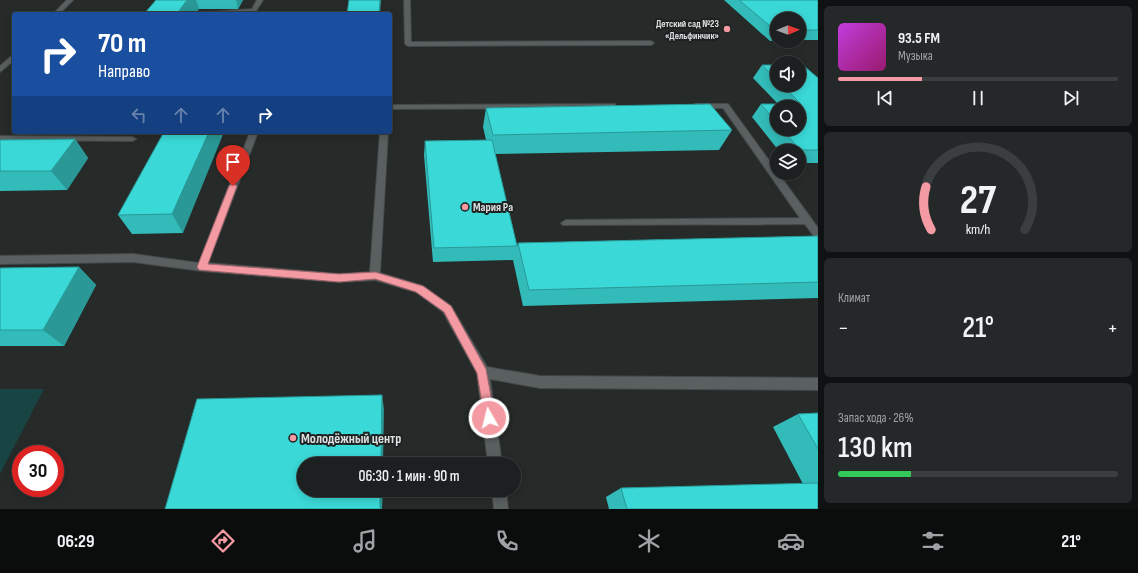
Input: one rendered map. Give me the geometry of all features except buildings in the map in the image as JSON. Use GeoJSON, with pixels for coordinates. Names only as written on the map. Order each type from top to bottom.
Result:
{"type":"FeatureCollection","features":[{"type":"Feature","properties":{"kind":"street"},"geometry":{"type":"LineString","coordinates":[[58,12],[70,0]]}},
{"type":"Feature","properties":{"kind":"street"},"geometry":{"type":"LineString","coordinates":[[233,12],[254,10],[260,0]]}},
{"type":"Feature","properties":{"kind":"street"},"geometry":{"type":"LineString","coordinates":[[407,0],[408,44],[651,43]]}},
{"type":"Feature","properties":{"kind":"street"},"geometry":{"type":"LineString","coordinates":[[0,70],[12,58]]}},
{"type":"Feature","properties":{"kind":"street"},"geometry":{"type":"LineString","coordinates":[[392,107],[617,106]]}},
{"type":"Feature","properties":{"kind":"street"},"geometry":{"type":"LineString","coordinates":[[687,106],[725,106],[818,235]]}},
{"type":"Feature","properties":{"kind":"street"},"geometry":{"type":"LineString","coordinates":[[202,267],[253,134]]}},
{"type":"Feature","properties":{"kind":"street"},"geometry":{"type":"LineString","coordinates":[[375,276],[384,134]]}},
{"type":"Feature","properties":{"kind":"street"},"geometry":{"type":"LineString","coordinates":[[0,138],[132,139]]}},
{"type":"Feature","properties":{"kind":"street"},"geometry":{"type":"LineString","coordinates":[[566,223],[807,221]]}},
{"type":"Feature","properties":{"kind":"street"},"geometry":{"type":"LineString","coordinates":[[0,260],[133,258],[202,267],[339,278],[375,276],[419,289],[447,309],[482,372],[494,457]]}},
{"type":"Feature","properties":{"kind":"street"},"geometry":{"type":"LineString","coordinates":[[482,372],[540,382],[818,384]]}},
{"type":"Feature","properties":{"kind":"street"},"geometry":{"type":"LineString","coordinates":[[500,497],[501,509]]}},
{"type":"Feature","properties":{"kind":"shaded area"},"geometry":{"type":"Polygon","coordinates":[[[0,389],[44,389],[15,445],[12,445],[12,451],[0,474],[0,389]]]}},
{"type":"Feature","properties":{"kind":"place","name":"Детский сад №23 «Дельфинчик»"},"geometry":{"type":"Point","coordinates":[727,29]}},
{"type":"Feature","properties":{"kind":"place","name":"Мария Ра"},"geometry":{"type":"Point","coordinates":[465,207]}},
{"type":"Feature","properties":{"kind":"place","name":"Молодёжный центр"},"geometry":{"type":"Point","coordinates":[293,438]}},
{"type":"Feature","properties":{"kind":"route"},"geometry":{"type":"LineString","coordinates":[[233,186],[202,267],[339,278],[375,276],[419,289],[447,309],[482,372],[489,418]]}}]}
